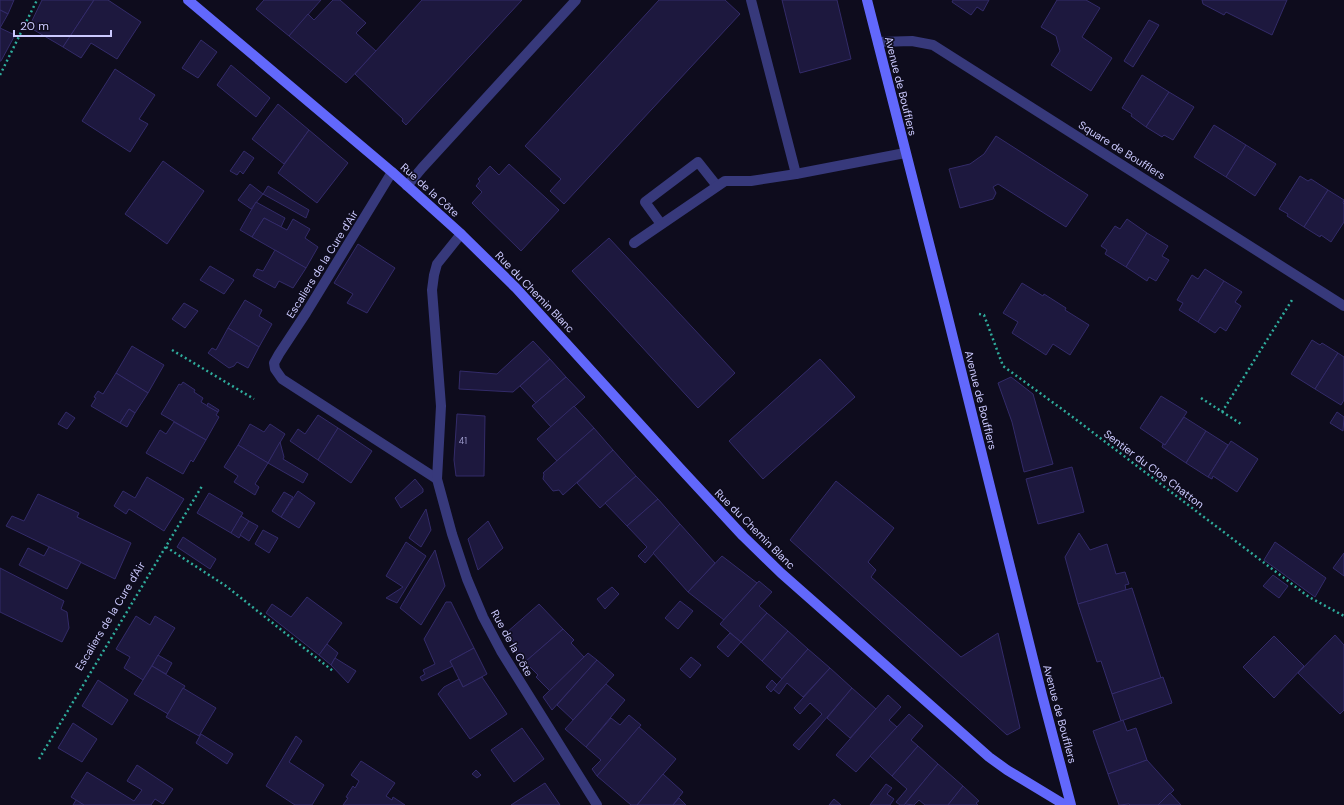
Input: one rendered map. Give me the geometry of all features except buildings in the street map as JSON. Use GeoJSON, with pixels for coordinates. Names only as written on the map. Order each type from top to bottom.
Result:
{"type":"FeatureCollection","features":[{"type":"Feature","properties":{"kind":"street","name":"Rue de la Côte"},"geometry":{"type":"LineString","coordinates":[[188,0],[392,172],[461,234],[437,264],[432,290],[441,406],[437,479],[466,579],[483,617],[512,668],[597,805]]}},
{"type":"Feature","properties":{"kind":"street"},"geometry":{"type":"LineString","coordinates":[[407,186],[576,0]]}},
{"type":"Feature","properties":{"kind":"street"},"geometry":{"type":"LineString","coordinates":[[751,0],[796,174]]}},
{"type":"Feature","properties":{"kind":"street","name":"Avenue de Boufflers"},"geometry":{"type":"LineString","coordinates":[[868,0],[1042,695],[1071,805]]}},
{"type":"Feature","properties":{"kind":"street","name":"Square de Boufflers"},"geometry":{"type":"LineString","coordinates":[[878,42],[912,41],[934,45],[1344,306]]}},
{"type":"Feature","properties":{"kind":"street"},"geometry":{"type":"LineString","coordinates":[[634,243],[725,180],[751,181],[906,153]]}},
{"type":"Feature","properties":{"kind":"street"},"geometry":{"type":"LineString","coordinates":[[661,224],[645,202],[698,162],[717,186]]}},
{"type":"Feature","properties":{"kind":"street","name":"Escaliers de la Cure d'Air"},"geometry":{"type":"LineString","coordinates":[[392,172],[274,363],[275,369],[282,379],[437,479]]}},
{"type":"Feature","properties":{"kind":"street","name":"Rue du Chemin Blanc"},"geometry":{"type":"LineString","coordinates":[[461,234],[516,288],[743,536],[781,573],[989,757],[1007,770],[1065,805]]}},
{"type":"Feature","properties":{"kind":"path"},"geometry":{"type":"LineString","coordinates":[[0,75],[37,0]]}},
{"type":"Feature","properties":{"kind":"path"},"geometry":{"type":"LineString","coordinates":[[1222,412],[1292,300]]}},
{"type":"Feature","properties":{"kind":"path","name":"Sentier du Clos Chatton"},"geometry":{"type":"LineString","coordinates":[[979,314],[984,315],[1003,366],[1070,415],[1309,597],[1344,616]]}},
{"type":"Feature","properties":{"kind":"path"},"geometry":{"type":"LineString","coordinates":[[172,350],[254,399]]}},
{"type":"Feature","properties":{"kind":"path"},"geometry":{"type":"LineString","coordinates":[[1201,398],[1241,424]]}},
{"type":"Feature","properties":{"kind":"path","name":"Escaliers de la Cure d'Air"},"geometry":{"type":"LineString","coordinates":[[39,759],[202,486]]}},
{"type":"Feature","properties":{"kind":"path"},"geometry":{"type":"LineString","coordinates":[[166,547],[226,586],[333,671]]}}]}
